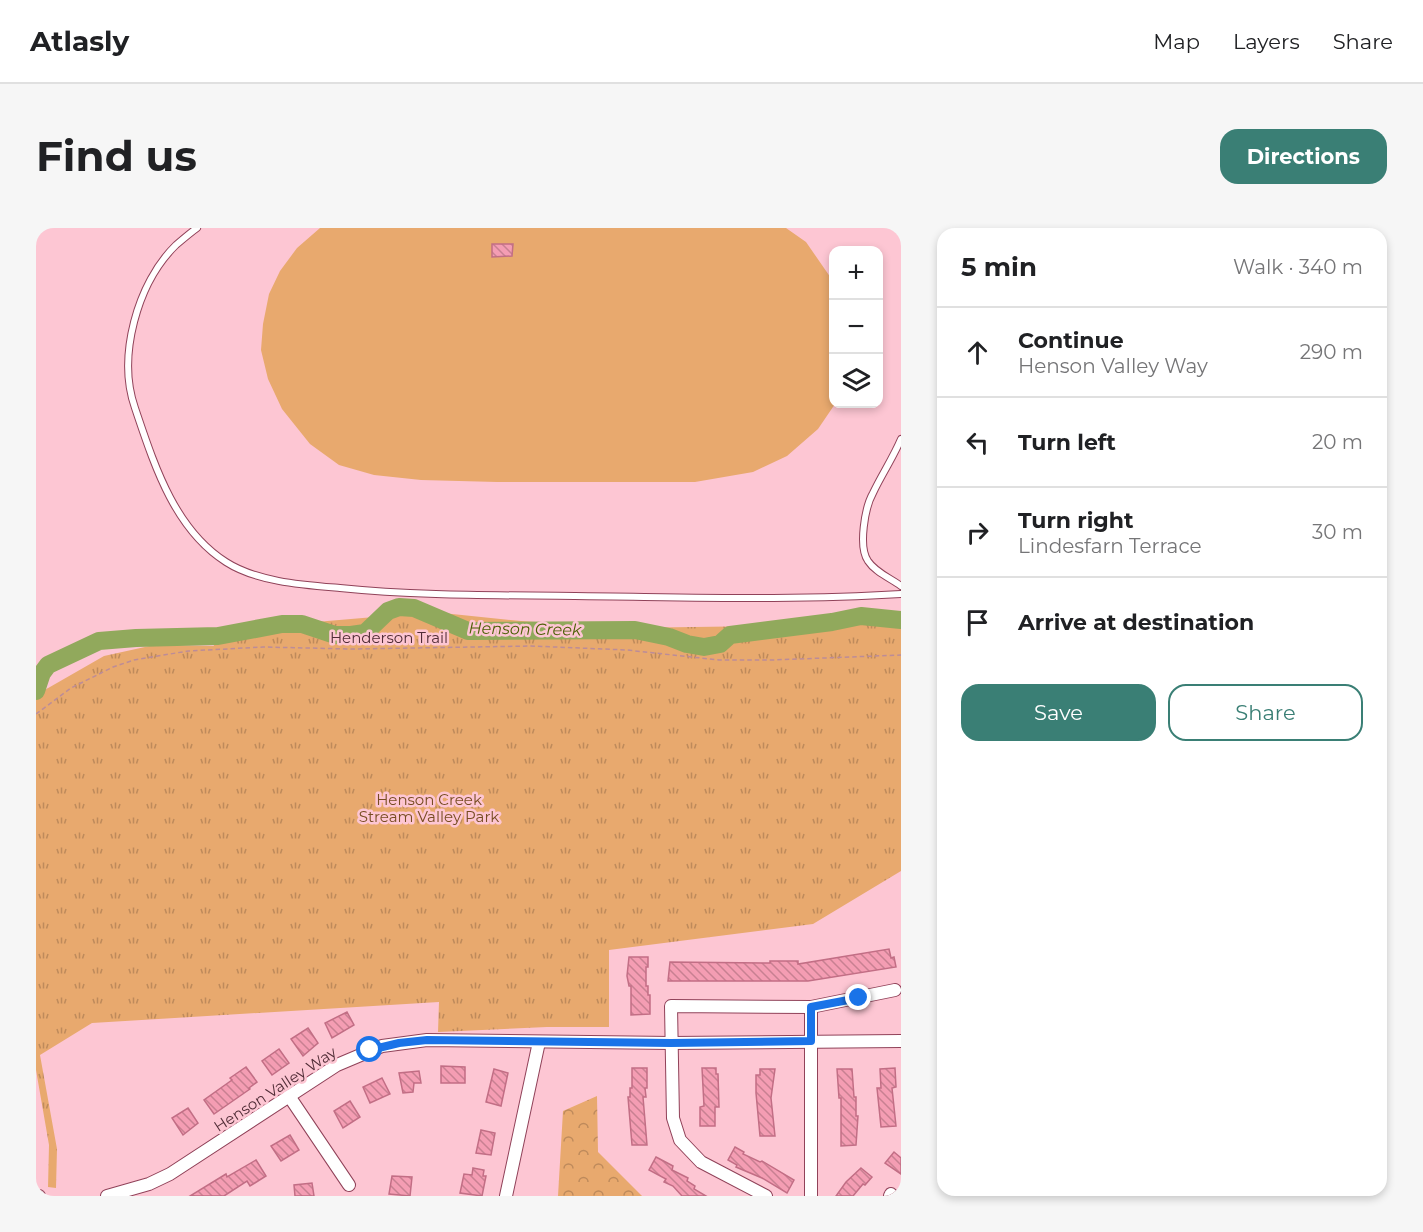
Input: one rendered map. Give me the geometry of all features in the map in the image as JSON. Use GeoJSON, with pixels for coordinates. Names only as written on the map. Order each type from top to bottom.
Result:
{"type":"FeatureCollection","features":[{"type":"Feature","properties":{"kind":"street"},"geometry":{"type":"LineString","coordinates":[[766,1196],[701,1162],[681,1140],[673,1118],[671,1006],[811,1007],[895,990]]}},
{"type":"Feature","properties":{"kind":"street"},"geometry":{"type":"LineString","coordinates":[[811,1007],[811,1196]]}},
{"type":"Feature","properties":{"kind":"street","name":"Henson Valley Way"},"geometry":{"type":"LineString","coordinates":[[107,1196],[149,1184],[170,1174],[337,1065],[382,1046],[427,1040],[671,1043],[901,1041]]}},
{"type":"Feature","properties":{"kind":"street"},"geometry":{"type":"LineString","coordinates":[[506,1196],[539,1042]]}},
{"type":"Feature","properties":{"kind":"street"},"geometry":{"type":"LineString","coordinates":[[289,1096],[349,1185]]}},
{"type":"Feature","properties":{"kind":"lane"},"geometry":{"type":"LineString","coordinates":[[197,228],[176,245],[165,259],[139,305],[131,335],[128,373],[132,400],[160,478],[193,532],[226,562],[244,570],[297,584],[402,594],[771,598],[901,594]]}},
{"type":"Feature","properties":{"kind":"lane"},"geometry":{"type":"LineString","coordinates":[[901,439],[872,494],[863,536],[866,559],[901,586]]}},
{"type":"Feature","properties":{"kind":"path","name":"Henderson Trail"},"geometry":{"type":"LineString","coordinates":[[36,714],[71,688],[113,667],[134,660],[188,651],[263,647],[352,649],[531,646],[627,650],[742,660],[901,655]]}},
{"type":"Feature","properties":{"kind":"green space"},"geometry":{"type":"Polygon","coordinates":[[[320,228],[786,228],[806,242],[829,275],[829,408],[832,408],[818,429],[787,456],[753,472],[695,482],[421,480],[374,475],[339,465],[310,444],[282,409],[268,379],[261,350],[269,294],[280,271],[297,248],[320,228]]]}},
{"type":"Feature","properties":{"kind":"green space","name":"Henson Creek Stream Valley Park"},"geometry":{"type":"Polygon","coordinates":[[[433,612],[622,628],[901,624],[901,871],[813,924],[609,950],[609,1027],[547,1027],[438,1032],[439,1002],[92,1023],[40,1055],[57,1149],[56,1188],[48,1187],[49,1145],[36,1070],[36,695],[104,656],[154,645],[214,646],[209,631],[433,612]]]}},
{"type":"Feature","properties":{"kind":"green space"},"geometry":{"type":"Polygon","coordinates":[[[597,1096],[598,1152],[642,1196],[558,1196],[563,1111],[597,1096]]]}},
{"type":"Feature","properties":{"kind":"building"},"geometry":{"type":"Polygon","coordinates":[[[492,244],[513,244],[512,256],[492,257],[492,244]]]}},
{"type":"Feature","properties":{"kind":"building"},"geometry":{"type":"Polygon","coordinates":[[[889,949],[896,967],[808,981],[668,981],[670,962],[798,961],[798,964],[889,949]]]}},
{"type":"Feature","properties":{"kind":"building"},"geometry":{"type":"Polygon","coordinates":[[[629,957],[648,957],[646,986],[648,986],[648,995],[650,995],[650,1014],[631,1015],[631,986],[629,986],[627,976],[629,957]]]}},
{"type":"Feature","properties":{"kind":"building"},"geometry":{"type":"Polygon","coordinates":[[[347,1012],[354,1025],[332,1038],[325,1023],[347,1012]]]}},
{"type":"Feature","properties":{"kind":"building"},"geometry":{"type":"Polygon","coordinates":[[[308,1028],[318,1043],[303,1056],[291,1039],[308,1028]]]}},
{"type":"Feature","properties":{"kind":"building"},"geometry":{"type":"Polygon","coordinates":[[[279,1049],[289,1063],[272,1075],[262,1061],[279,1049]]]}},
{"type":"Feature","properties":{"kind":"building"},"geometry":{"type":"Polygon","coordinates":[[[441,1066],[465,1067],[465,1083],[441,1083],[441,1066]]]}},
{"type":"Feature","properties":{"kind":"building"},"geometry":{"type":"Polygon","coordinates":[[[246,1067],[257,1082],[214,1114],[204,1100],[246,1067]]]}},
{"type":"Feature","properties":{"kind":"building"},"geometry":{"type":"Polygon","coordinates":[[[632,1068],[647,1068],[646,1097],[643,1097],[647,1145],[632,1145],[628,1097],[630,1097],[630,1088],[632,1088],[632,1068]]]}},
{"type":"Feature","properties":{"kind":"building"},"geometry":{"type":"Polygon","coordinates":[[[702,1068],[716,1068],[716,1074],[718,1074],[719,1107],[715,1107],[715,1126],[700,1126],[700,1107],[704,1106],[702,1068]]]}},
{"type":"Feature","properties":{"kind":"building"},"geometry":{"type":"Polygon","coordinates":[[[895,1068],[896,1087],[892,1088],[896,1126],[881,1127],[877,1088],[881,1088],[880,1069],[895,1068]]]}},
{"type":"Feature","properties":{"kind":"building"},"geometry":{"type":"Polygon","coordinates":[[[494,1069],[508,1073],[501,1106],[486,1102],[494,1069]]]}},
{"type":"Feature","properties":{"kind":"building"},"geometry":{"type":"Polygon","coordinates":[[[760,1069],[775,1069],[771,1098],[775,1136],[760,1136],[756,1075],[760,1075],[760,1069]]]}},
{"type":"Feature","properties":{"kind":"building"},"geometry":{"type":"Polygon","coordinates":[[[837,1069],[852,1069],[856,1116],[858,1116],[856,1145],[841,1146],[841,1098],[839,1098],[837,1069]]]}},
{"type":"Feature","properties":{"kind":"building"},"geometry":{"type":"Polygon","coordinates":[[[419,1071],[421,1083],[414,1083],[413,1092],[403,1093],[399,1073],[419,1071]]]}},
{"type":"Feature","properties":{"kind":"building"},"geometry":{"type":"Polygon","coordinates":[[[382,1078],[390,1094],[370,1103],[363,1087],[382,1078]]]}},
{"type":"Feature","properties":{"kind":"building"},"geometry":{"type":"Polygon","coordinates":[[[350,1101],[360,1117],[343,1128],[334,1111],[350,1101]]]}},
{"type":"Feature","properties":{"kind":"building"},"geometry":{"type":"Polygon","coordinates":[[[188,1108],[198,1123],[183,1135],[172,1118],[188,1108]]]}},
{"type":"Feature","properties":{"kind":"building"},"geometry":{"type":"Polygon","coordinates":[[[481,1130],[495,1133],[491,1155],[476,1153],[481,1130]]]}},
{"type":"Feature","properties":{"kind":"building"},"geometry":{"type":"Polygon","coordinates":[[[290,1135],[299,1150],[281,1161],[271,1146],[290,1135]]]}},
{"type":"Feature","properties":{"kind":"building"},"geometry":{"type":"Polygon","coordinates":[[[735,1147],[744,1152],[743,1154],[762,1161],[794,1180],[787,1193],[762,1178],[736,1167],[737,1165],[728,1160],[735,1147]]]}},
{"type":"Feature","properties":{"kind":"building"},"geometry":{"type":"Polygon","coordinates":[[[894,1152],[901,1158],[901,1174],[885,1163],[894,1152]]]}},
{"type":"Feature","properties":{"kind":"building"},"geometry":{"type":"Polygon","coordinates":[[[656,1157],[673,1166],[672,1170],[688,1178],[687,1181],[695,1186],[694,1189],[706,1196],[682,1196],[673,1186],[664,1182],[666,1179],[649,1170],[656,1157]]]}},
{"type":"Feature","properties":{"kind":"building"},"geometry":{"type":"Polygon","coordinates":[[[256,1160],[266,1176],[250,1186],[247,1181],[224,1196],[190,1196],[226,1174],[227,1177],[256,1160]]]}},
{"type":"Feature","properties":{"kind":"building"},"geometry":{"type":"Polygon","coordinates":[[[473,1168],[484,1170],[483,1176],[486,1176],[482,1196],[460,1193],[464,1174],[472,1175],[473,1168]]]}},
{"type":"Feature","properties":{"kind":"building"},"geometry":{"type":"Polygon","coordinates":[[[861,1168],[872,1177],[865,1185],[863,1184],[853,1196],[836,1196],[846,1182],[861,1168]]]}},
{"type":"Feature","properties":{"kind":"building"},"geometry":{"type":"Polygon","coordinates":[[[392,1176],[412,1177],[410,1196],[389,1194],[392,1176]]]}},
{"type":"Feature","properties":{"kind":"building"},"geometry":{"type":"Polygon","coordinates":[[[312,1183],[314,1196],[295,1196],[294,1185],[312,1183]]]}},
{"type":"Feature","properties":{"kind":"waterway","name":"Henson Creek"},"geometry":{"type":"LineString","coordinates":[[36,691],[42,673],[48,665],[99,641],[218,636],[282,624],[302,624],[335,635],[351,635],[365,633],[388,611],[399,607],[414,608],[468,631],[635,630],[704,647],[720,644],[730,635],[861,616],[901,620]]}},
{"type":"Feature","properties":{"kind":"route"},"geometry":{"type":"LineString","coordinates":[[370,1050],[399,1043],[427,1040],[671,1043],[811,1041],[811,1007],[859,998]]}}]}
